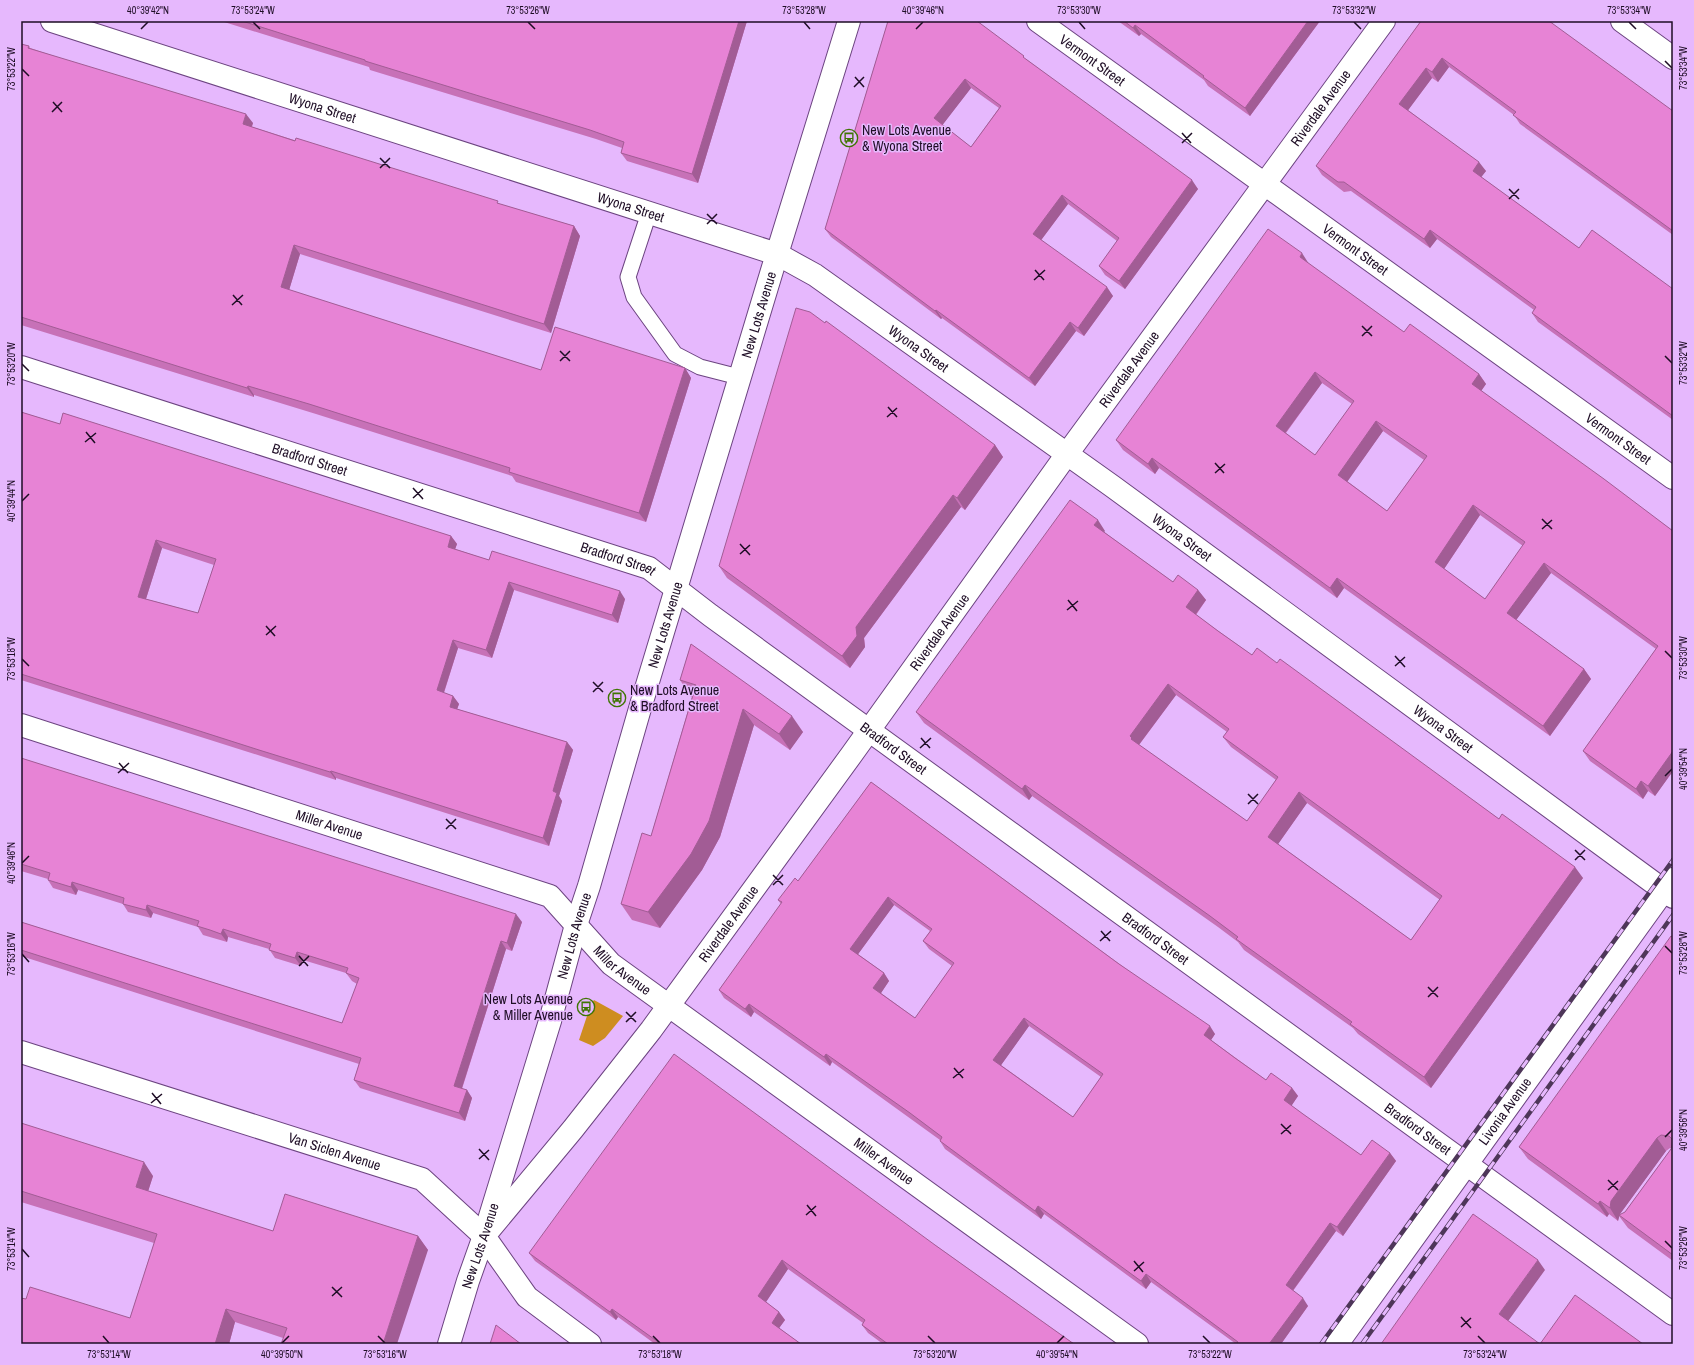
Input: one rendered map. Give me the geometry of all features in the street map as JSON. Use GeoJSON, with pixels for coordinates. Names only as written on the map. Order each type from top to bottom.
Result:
{"type":"FeatureCollection","features":[{"type":"Feature","properties":{"kind":"street","name":"Wyona Street"},"geometry":{"type":"LineString","coordinates":[[52,21],[777,254],[815,275],[1067,454],[1670,889]]}},
{"type":"Feature","properties":{"kind":"street","name":"New Lots Avenue"},"geometry":{"type":"LineString","coordinates":[[449,1344],[550,1021],[576,925],[589,886],[739,377],[849,21]]}},
{"type":"Feature","properties":{"kind":"street","name":"Vermont Street"},"geometry":{"type":"LineString","coordinates":[[1038,21],[1673,478]]}},
{"type":"Feature","properties":{"kind":"street","name":"Riverdale Avenue"},"geometry":{"type":"LineString","coordinates":[[484,1236],[573,1129],[651,1030],[1067,454],[1384,21]]}},
{"type":"Feature","properties":{"kind":"street"},"geometry":{"type":"LineString","coordinates":[[1622,21],[1673,58]]}},
{"type":"Feature","properties":{"kind":"street","name":"Bradford Street"},"geometry":{"type":"LineString","coordinates":[[21,367],[649,568],[869,730],[1673,1314]]}},
{"type":"Feature","properties":{"kind":"street","name":"Miller Avenue"},"geometry":{"type":"LineString","coordinates":[[21,725],[550,896],[611,964],[1137,1344]]}},
{"type":"Feature","properties":{"kind":"street","name":"Livonia Avenue"},"geometry":{"type":"LineString","coordinates":[[1337,1344],[1466,1164],[1670,889]]}},
{"type":"Feature","properties":{"kind":"street","name":"Van Siclen Avenue"},"geometry":{"type":"LineString","coordinates":[[21,1052],[422,1179],[484,1236],[527,1297],[590,1344]]}},
{"type":"Feature","properties":{"kind":"lane"},"geometry":{"type":"LineString","coordinates":[[649,213],[628,277],[634,298],[675,354],[700,367],[739,377]]}},
{"type":"Feature","properties":{"kind":"shaded area"},"geometry":{"type":"Polygon","coordinates":[[[594,1000],[623,1016],[605,1038],[593,1046],[579,1040],[591,1004],[594,1000]]]}},
{"type":"Feature","properties":{"kind":"building"},"geometry":{"type":"Polygon","coordinates":[[[242,21],[739,21],[692,174],[621,153],[624,142],[590,130],[365,61],[242,21]]]}},
{"type":"Feature","properties":{"kind":"building"},"geometry":{"type":"Polygon","coordinates":[[[888,21],[977,21],[1024,56],[1023,57],[1192,180],[1119,281],[1099,266],[1119,238],[1062,195],[1033,234],[1107,287],[1078,328],[1070,322],[1029,378],[936,310],[935,311],[825,229],[888,21]],[[965,79],[934,118],[971,147],[1001,106],[965,79]]]}},
{"type":"Feature","properties":{"kind":"building"},"geometry":{"type":"Polygon","coordinates":[[[1124,21],[1308,21],[1245,108],[1135,25],[1133,28],[1124,21]]]}},
{"type":"Feature","properties":{"kind":"building"},"geometry":{"type":"Polygon","coordinates":[[[1421,21],[1549,21],[1673,111],[1673,231],[1513,115],[1516,112],[1442,58],[1432,72],[1426,68],[1399,104],[1479,162],[1473,171],[1579,248],[1592,230],[1673,289],[1673,416],[1532,313],[1536,307],[1430,230],[1424,239],[1344,182],[1338,182],[1316,166],[1421,21]]]}},
{"type":"Feature","properties":{"kind":"building"},"geometry":{"type":"Polygon","coordinates":[[[21,44],[29,46],[28,48],[246,114],[243,124],[295,141],[296,138],[498,201],[497,203],[574,226],[544,324],[294,245],[281,287],[541,370],[555,327],[685,368],[639,513],[509,472],[510,468],[309,404],[248,386],[247,388],[21,317],[21,44]]]}},
{"type":"Feature","properties":{"kind":"building"},"geometry":{"type":"Polygon","coordinates":[[[1268,229],[1302,253],[1300,257],[1404,332],[1410,324],[1479,374],[1472,384],[1604,479],[1673,531],[1673,751],[1648,786],[1641,781],[1636,789],[1583,751],[1658,646],[1544,563],[1507,613],[1584,669],[1543,726],[1337,578],[1330,588],[1152,458],[1148,464],[1116,440],[1268,229]],[[1315,372],[1276,426],[1315,455],[1354,401],[1315,372]],[[1376,421],[1338,475],[1387,511],[1427,456],[1376,421]],[[1473,505],[1435,562],[1485,599],[1525,542],[1473,505]]]}},
{"type":"Feature","properties":{"kind":"building"},"geometry":{"type":"Polygon","coordinates":[[[796,308],[810,312],[825,323],[826,321],[995,445],[957,498],[953,495],[856,627],[857,636],[842,656],[719,566],[796,308]]]}},
{"type":"Feature","properties":{"kind":"building"},"geometry":{"type":"Polygon","coordinates":[[[21,412],[60,424],[63,413],[451,536],[448,547],[489,560],[492,551],[620,591],[612,615],[509,582],[486,650],[453,640],[437,690],[453,696],[450,707],[567,742],[553,791],[557,793],[543,838],[21,674],[21,412]],[[156,540],[138,597],[198,613],[216,559],[156,540]]]}},
{"type":"Feature","properties":{"kind":"building"},"geometry":{"type":"Polygon","coordinates":[[[1070,500],[1098,520],[1094,525],[1173,582],[1178,575],[1198,590],[1186,607],[1218,631],[1252,655],[1257,648],[1277,663],[1280,659],[1499,819],[1502,814],[1575,867],[1424,1077],[1350,1024],[1352,1022],[1236,939],[1238,937],[1210,916],[1025,785],[1022,789],[916,712],[1070,500]],[[1168,684],[1130,736],[1132,738],[1131,739],[1247,821],[1278,777],[1223,737],[1229,729],[1168,684]],[[1299,792],[1268,837],[1411,940],[1442,896],[1299,792]]]}},
{"type":"Feature","properties":{"kind":"building"},"geometry":{"type":"Polygon","coordinates":[[[691,644],[792,716],[779,734],[743,709],[709,821],[691,854],[648,912],[621,904],[642,833],[651,836],[696,685],[680,680],[691,644]]]}},
{"type":"Feature","properties":{"kind":"building"},"geometry":{"type":"Polygon","coordinates":[[[21,758],[516,914],[507,943],[501,941],[454,1086],[467,1090],[459,1113],[354,1080],[361,1058],[21,950],[21,922],[342,1023],[359,978],[346,973],[348,968],[297,952],[295,958],[269,950],[271,944],[223,929],[221,934],[197,926],[199,921],[147,905],[146,910],[123,904],[124,898],[72,882],[71,887],[48,880],[50,873],[21,864],[21,758]]]}},
{"type":"Feature","properties":{"kind":"building"},"geometry":{"type":"Polygon","coordinates":[[[871,782],[1119,964],[1210,1026],[1204,1035],[1235,1058],[1266,1080],[1271,1073],[1292,1088],[1284,1100],[1303,1114],[1361,1155],[1372,1140],[1390,1153],[1337,1227],[1330,1223],[1286,1285],[1303,1298],[1269,1344],[1237,1344],[1238,1342],[1146,1274],[1141,1281],[1038,1206],[1035,1211],[940,1141],[942,1137],[826,1054],[824,1057],[749,1004],[745,1009],[719,990],[782,902],[778,900],[795,878],[798,881],[871,782]],[[888,897],[850,949],[884,973],[873,988],[915,1018],[954,963],[923,941],[932,929],[888,897]],[[1024,1018],[993,1060],[1073,1117],[1103,1074],[1024,1018]]]}},
{"type":"Feature","properties":{"kind":"building"},"geometry":{"type":"Polygon","coordinates":[[[1671,936],[1673,937],[1673,1140],[1669,1136],[1661,1135],[1657,1138],[1611,1201],[1610,1208],[1600,1201],[1598,1204],[1519,1147],[1671,936]]]}},
{"type":"Feature","properties":{"kind":"building"},"geometry":{"type":"Polygon","coordinates":[[[674,1054],[935,1245],[1074,1344],[888,1344],[862,1325],[865,1320],[782,1260],[758,1296],[779,1312],[772,1323],[801,1344],[661,1344],[612,1309],[610,1312],[529,1253],[674,1054]]]}},
{"type":"Feature","properties":{"kind":"building"},"geometry":{"type":"Polygon","coordinates":[[[21,1123],[144,1162],[136,1187],[273,1231],[285,1194],[418,1236],[383,1344],[281,1344],[287,1328],[226,1309],[215,1344],[21,1344],[21,1298],[26,1299],[30,1287],[130,1318],[157,1234],[21,1191],[21,1123]]]}},
{"type":"Feature","properties":{"kind":"building"},"geometry":{"type":"Polygon","coordinates":[[[1673,1140],[1673,1255],[1619,1215],[1625,1212],[1671,1149],[1673,1140]]]}},
{"type":"Feature","properties":{"kind":"building"},"geometry":{"type":"Polygon","coordinates":[[[1473,1214],[1538,1260],[1499,1314],[1540,1344],[1381,1344],[1473,1214]]]}},
{"type":"Feature","properties":{"kind":"building"},"geometry":{"type":"Polygon","coordinates":[[[1575,1295],[1643,1344],[1540,1344],[1575,1295]]]}},
{"type":"Feature","properties":{"kind":"building"},"geometry":{"type":"Polygon","coordinates":[[[496,1325],[521,1344],[490,1344],[496,1325]]]}},
{"type":"Feature","properties":{"kind":"railway"},"geometry":{"type":"LineString","coordinates":[[1321,1344],[1673,860]]}},
{"type":"Feature","properties":{"kind":"railway"},"geometry":{"type":"LineString","coordinates":[[1362,1344],[1673,915]]}},
{"type":"Feature","properties":{"kind":"place","name":"New Lots Avenue & Wyona Street"},"geometry":{"type":"Point","coordinates":[849,138]}},
{"type":"Feature","properties":{"kind":"place","name":"New Lots Avenue & Bradford Street"},"geometry":{"type":"Point","coordinates":[617,698]}},
{"type":"Feature","properties":{"kind":"place","name":"New Lots Avenue & Miller Avenue"},"geometry":{"type":"Point","coordinates":[586,1007]}}]}
